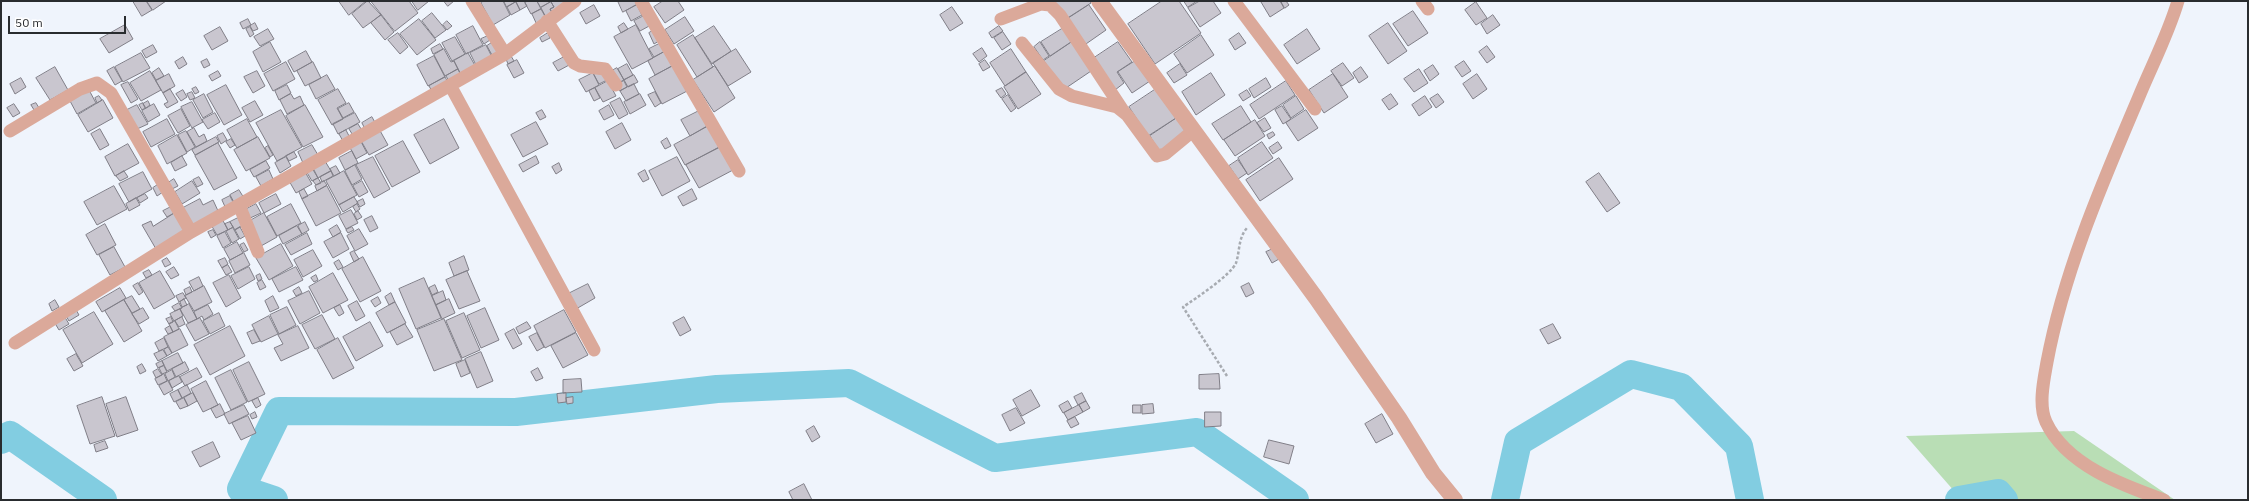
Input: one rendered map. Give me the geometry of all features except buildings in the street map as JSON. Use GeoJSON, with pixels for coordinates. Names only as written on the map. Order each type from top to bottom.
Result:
{"type":"FeatureCollection","features":[{"type":"Feature","properties":{"kind":"street"},"geometry":{"type":"LineString","coordinates":[[472,1],[505,54]]}},
{"type":"Feature","properties":{"kind":"street"},"geometry":{"type":"LineString","coordinates":[[15,343],[191,232],[505,54],[575,1]]}},
{"type":"Feature","properties":{"kind":"street"},"geometry":{"type":"LineString","coordinates":[[641,1],[740,171]]}},
{"type":"Feature","properties":{"kind":"street"},"geometry":{"type":"LineString","coordinates":[[1099,1],[1257,217],[1399,418],[1433,473],[1453,498]]}},
{"type":"Feature","properties":{"kind":"street"},"geometry":{"type":"LineString","coordinates":[[1234,1],[1314,109]]}},
{"type":"Feature","properties":{"kind":"street"},"geometry":{"type":"LineString","coordinates":[[2164,500],[2101,473],[2067,450],[2055,437],[2045,421],[2043,413],[2043,398],[2050,347],[2080,246],[2098,193],[2178,1]]}},
{"type":"Feature","properties":{"kind":"street"},"geometry":{"type":"LineString","coordinates":[[1001,19],[1041,4],[1050,5],[1060,15],[1127,115],[1157,156],[1165,154],[1194,130]]}},
{"type":"Feature","properties":{"kind":"street"},"geometry":{"type":"LineString","coordinates":[[547,21],[574,63],[580,66],[606,69],[616,85]]}},
{"type":"Feature","properties":{"kind":"street"},"geometry":{"type":"LineString","coordinates":[[1022,43],[1053,83],[1064,93],[1112,106],[1127,115]]}},
{"type":"Feature","properties":{"kind":"street"},"geometry":{"type":"LineString","coordinates":[[10,131],[80,89],[97,83],[111,93],[191,232]]}},
{"type":"Feature","properties":{"kind":"street"},"geometry":{"type":"LineString","coordinates":[[450,85],[594,350]]}},
{"type":"Feature","properties":{"kind":"street"},"geometry":{"type":"LineString","coordinates":[[239,205],[258,252]]}},
{"type":"Feature","properties":{"kind":"path"},"geometry":{"type":"LineString","coordinates":[[1227,376],[1183,307],[1214,285],[1235,264],[1242,234],[1257,217]]}},
{"type":"Feature","properties":{"kind":"green space"},"geometry":{"type":"Polygon","coordinates":[[[2074,431],[2175,500],[1962,500],[1906,436],[2074,431]]]}},
{"type":"Feature","properties":{"kind":"waterway"},"geometry":{"type":"LineString","coordinates":[[1505,500],[1518,442],[1631,374],[1681,387],[1739,446],[1750,500]]}},
{"type":"Feature","properties":{"kind":"waterway"},"geometry":{"type":"LineString","coordinates":[[274,500],[241,489],[279,411],[516,412],[717,389],[849,383],[995,458],[1197,432],[1295,500]]}},
{"type":"Feature","properties":{"kind":"waterway"},"geometry":{"type":"LineString","coordinates":[[1,440],[10,435],[103,500]]}},
{"type":"Feature","properties":{"kind":"waterway"},"geometry":{"type":"LineString","coordinates":[[1959,500],[1998,493],[2004,500]]}}]}
